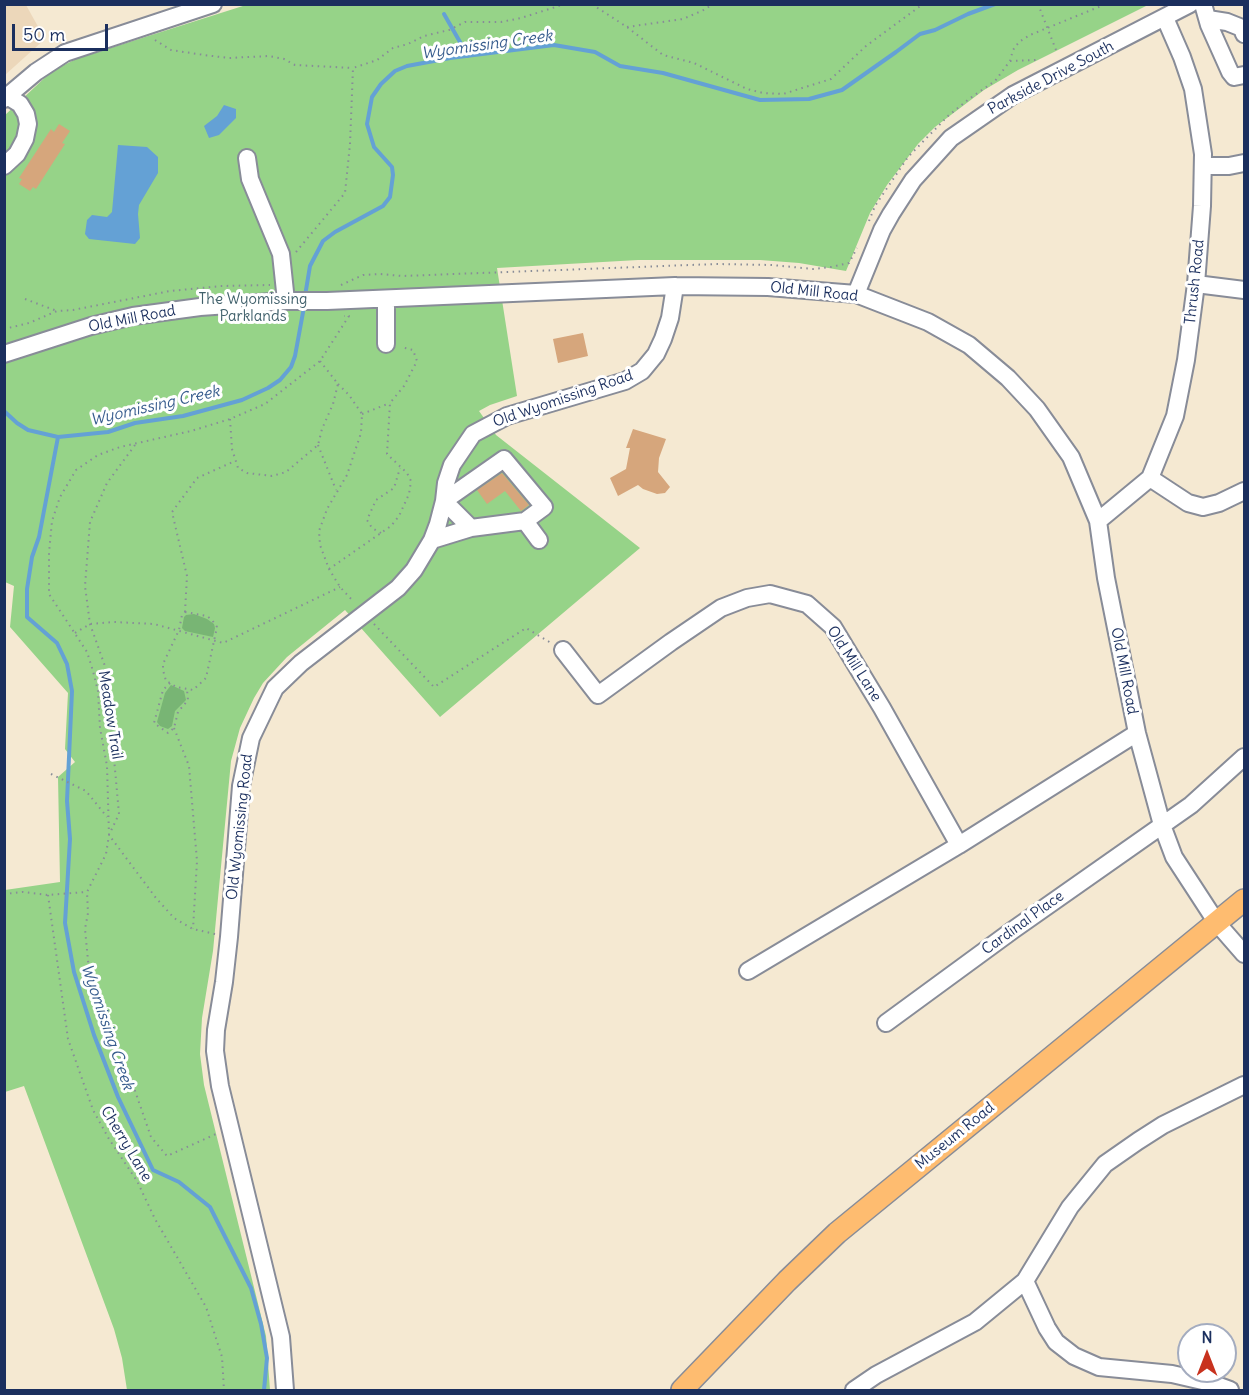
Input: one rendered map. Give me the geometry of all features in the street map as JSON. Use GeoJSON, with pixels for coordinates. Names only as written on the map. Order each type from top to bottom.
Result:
{"type":"FeatureCollection","features":[{"type":"Feature","properties":{"kind":"main road","name":"Museum Road"},"geometry":{"type":"LineString","coordinates":[[682,1390],[787,1281],[837,1233],[1245,900]]}},
{"type":"Feature","properties":{"kind":"street"},"geometry":{"type":"LineString","coordinates":[[4,166],[17,154],[25,139],[28,124],[27,114],[9,92],[65,52],[147,25],[173,10],[213,4]]}},
{"type":"Feature","properties":{"kind":"street","name":"Parkside Drive South"},"geometry":{"type":"LineString","coordinates":[[856,294],[891,214],[914,180],[951,138],[1013,95],[1190,4]]}},
{"type":"Feature","properties":{"kind":"street"},"geometry":{"type":"LineString","coordinates":[[1205,12],[1242,28],[1245,34]]}},
{"type":"Feature","properties":{"kind":"street"},"geometry":{"type":"LineString","coordinates":[[1205,12],[1230,72],[1234,77],[1245,75]]}},
{"type":"Feature","properties":{"kind":"street","name":"Thrush Road"},"geometry":{"type":"LineString","coordinates":[[1098,521],[1150,478],[1170,432],[1180,398],[1196,284],[1203,166],[1202,137],[1193,89],[1165,18]]}},
{"type":"Feature","properties":{"kind":"street"},"geometry":{"type":"LineString","coordinates":[[247,158],[250,179],[281,254],[289,300]]}},
{"type":"Feature","properties":{"kind":"street"},"geometry":{"type":"LineString","coordinates":[[1203,166],[1245,164]]}},
{"type":"Feature","properties":{"kind":"street"},"geometry":{"type":"LineString","coordinates":[[1196,284],[1245,290]]}},
{"type":"Feature","properties":{"kind":"street","name":"Old Mill Road"},"geometry":{"type":"LineString","coordinates":[[4,354],[133,316],[331,294],[386,299],[675,286],[768,287],[856,294],[928,322],[969,345],[1008,378],[1037,409],[1071,457],[1098,521],[1106,579],[1137,733],[1162,825],[1174,857],[1217,923],[1245,954]]}},
{"type":"Feature","properties":{"kind":"street","name":"Old Wyomissing Road"},"geometry":{"type":"LineString","coordinates":[[285,1390],[281,1336],[220,1086],[215,1051],[229,937],[241,786],[251,738],[275,688],[301,663],[398,588],[422,558],[432,540],[452,465],[473,434],[507,416],[625,381],[642,371],[656,354],[663,339],[670,318],[675,286]]}},
{"type":"Feature","properties":{"kind":"street"},"geometry":{"type":"LineString","coordinates":[[386,299],[386,344]]}},
{"type":"Feature","properties":{"kind":"street"},"geometry":{"type":"LineString","coordinates":[[432,540],[471,528],[525,521],[544,507],[504,459],[444,501],[471,528]]}},
{"type":"Feature","properties":{"kind":"street"},"geometry":{"type":"LineString","coordinates":[[1150,478],[1188,503],[1203,507],[1219,503],[1245,491]]}},
{"type":"Feature","properties":{"kind":"street"},"geometry":{"type":"LineString","coordinates":[[525,521],[539,540]]}},
{"type":"Feature","properties":{"kind":"street","name":"Old Mill Lane"},"geometry":{"type":"LineString","coordinates":[[562,650],[598,695],[721,608],[747,598],[770,594],[807,604],[833,627],[882,708],[959,845]]}},
{"type":"Feature","properties":{"kind":"street"},"geometry":{"type":"LineString","coordinates":[[748,971],[959,845],[1137,733]]}},
{"type":"Feature","properties":{"kind":"street","name":"Cardinal Place"},"geometry":{"type":"LineString","coordinates":[[886,1023],[1013,930],[1191,805],[1245,757]]}},
{"type":"Feature","properties":{"kind":"street"},"geometry":{"type":"LineString","coordinates":[[854,1390],[876,1375],[975,1322],[1024,1281],[1070,1207],[1105,1164],[1163,1125],[1245,1085]]}},
{"type":"Feature","properties":{"kind":"street"},"geometry":{"type":"LineString","coordinates":[[1024,1281],[1056,1342],[1074,1356],[1099,1367],[1173,1374],[1230,1390]]}},
{"type":"Feature","properties":{"kind":"path"},"geometry":{"type":"LineString","coordinates":[[147,25],[152,38],[171,50],[229,58],[269,56],[284,59],[295,65],[353,68],[377,60],[393,48],[465,22],[501,22],[565,4]]}},
{"type":"Feature","properties":{"kind":"path"},"geometry":{"type":"LineString","coordinates":[[586,4],[593,5],[627,27],[663,55],[694,63],[747,89],[783,94],[831,80],[866,46],[923,4]]}},
{"type":"Feature","properties":{"kind":"path"},"geometry":{"type":"LineString","coordinates":[[627,27],[682,19],[712,4]]}},
{"type":"Feature","properties":{"kind":"path"},"geometry":{"type":"LineString","coordinates":[[1038,4],[1056,50]]}},
{"type":"Feature","properties":{"kind":"path"},"geometry":{"type":"LineString","coordinates":[[866,228],[875,206],[908,157],[948,116],[996,81],[1010,62],[1018,42],[1106,4]]}},
{"type":"Feature","properties":{"kind":"path"},"geometry":{"type":"LineString","coordinates":[[1010,62],[1036,60]]}},
{"type":"Feature","properties":{"kind":"path"},"geometry":{"type":"LineString","coordinates":[[283,265],[345,193],[353,68]]}},
{"type":"Feature","properties":{"kind":"path"},"geometry":{"type":"LineString","coordinates":[[331,294],[363,275],[380,274],[402,276],[716,264],[813,269],[849,263],[859,245]]}},
{"type":"Feature","properties":{"kind":"path"},"geometry":{"type":"LineString","coordinates":[[25,299],[57,311]]}},
{"type":"Feature","properties":{"kind":"path","name":"Meadow Trail"},"geometry":{"type":"LineString","coordinates":[[109,835],[107,766],[100,728],[98,690],[87,652],[49,594],[52,521],[60,497],[76,470],[98,455],[230,419],[265,404],[320,361],[350,316],[340,316]]}},
{"type":"Feature","properties":{"kind":"path"},"geometry":{"type":"LineString","coordinates":[[362,414],[390,403],[404,386],[417,362],[413,350],[386,344]]}},
{"type":"Feature","properties":{"kind":"path"},"geometry":{"type":"LineString","coordinates":[[320,361],[362,414],[361,433],[354,459],[327,509],[319,531],[324,561],[340,587],[434,687],[526,627],[562,650]]}},
{"type":"Feature","properties":{"kind":"path"},"geometry":{"type":"LineString","coordinates":[[230,419],[234,461],[238,468],[247,473],[272,476],[286,472],[318,445],[338,384]]}},
{"type":"Feature","properties":{"kind":"path"},"geometry":{"type":"LineString","coordinates":[[329,569],[391,526],[399,516],[409,494],[411,481],[387,454],[390,403]]}},
{"type":"Feature","properties":{"kind":"path"},"geometry":{"type":"LineString","coordinates":[[136,443],[107,483],[90,522],[85,586],[90,624],[106,669],[119,814],[109,835],[106,854],[87,892],[88,913],[85,928],[89,971],[99,1008],[133,1085],[151,1137],[167,1156],[230,1128]]}},
{"type":"Feature","properties":{"kind":"path"},"geometry":{"type":"LineString","coordinates":[[318,445],[337,491]]}},
{"type":"Feature","properties":{"kind":"path"},"geometry":{"type":"LineString","coordinates":[[185,612],[200,614],[212,620],[217,627],[206,678],[193,690],[176,687],[164,675],[163,664],[179,630],[180,619],[185,612],[187,576],[172,512],[197,478],[234,461]]}},
{"type":"Feature","properties":{"kind":"path"},"geometry":{"type":"LineString","coordinates":[[381,533],[372,528],[367,520],[376,500],[394,488],[400,467]]}},
{"type":"Feature","properties":{"kind":"path"},"geometry":{"type":"LineString","coordinates":[[75,633],[90,624],[114,622],[154,624],[223,643],[340,587]]}},
{"type":"Feature","properties":{"kind":"path"},"geometry":{"type":"LineString","coordinates":[[170,683],[163,690],[154,723],[168,733],[174,729]]}},
{"type":"Feature","properties":{"kind":"path"},"geometry":{"type":"LineString","coordinates":[[187,689],[188,700],[178,711],[174,729],[189,766],[197,861],[193,929]]}},
{"type":"Feature","properties":{"kind":"path"},"geometry":{"type":"LineString","coordinates":[[51,774],[86,791],[107,818]]}},
{"type":"Feature","properties":{"kind":"path"},"geometry":{"type":"LineString","coordinates":[[109,835],[156,898],[174,918],[193,929],[229,937]]}},
{"type":"Feature","properties":{"kind":"path"},"geometry":{"type":"LineString","coordinates":[[4,894],[23,892],[48,895],[87,892]]}},
{"type":"Feature","properties":{"kind":"path","name":"Cherry Lane"},"geometry":{"type":"LineString","coordinates":[[48,895],[68,1039],[93,1110],[137,1181],[155,1219],[206,1307],[222,1357],[224,1390]]}},
{"type":"Feature","properties":{"kind":"shaded area"},"geometry":{"type":"Polygon","coordinates":[[[5,4],[26,5],[45,39],[5,75],[5,4]]]}},
{"type":"Feature","properties":{"kind":"green space","name":"The Wyomissing Parklands"},"geometry":{"type":"Polygon","coordinates":[[[246,5],[1148,5],[1018,70],[984,90],[935,127],[918,144],[887,185],[870,213],[846,271],[799,263],[760,260],[638,260],[497,268],[517,396],[479,411],[496,435],[640,548],[440,717],[345,610],[287,657],[263,683],[240,728],[231,761],[213,951],[202,1018],[200,1054],[204,1085],[266,1336],[270,1390],[127,1390],[114,1329],[24,1086],[5,1092],[5,890],[60,882],[58,777],[75,762],[65,749],[68,693],[10,627],[14,586],[5,582],[4,116],[52,71],[76,59],[246,5]]]}},
{"type":"Feature","properties":{"kind":"green space"},"geometry":{"type":"Polygon","coordinates":[[[194,614],[214,624],[213,637],[185,631],[182,628],[184,617],[194,614]]]}},
{"type":"Feature","properties":{"kind":"green space"},"geometry":{"type":"Polygon","coordinates":[[[171,685],[184,691],[186,700],[175,711],[172,726],[168,729],[157,722],[165,693],[171,685]]]}},
{"type":"Feature","properties":{"kind":"water"},"geometry":{"type":"Polygon","coordinates":[[[224,105],[236,109],[236,118],[219,135],[209,138],[204,126],[217,116],[224,105]]]}},
{"type":"Feature","properties":{"kind":"water"},"geometry":{"type":"Polygon","coordinates":[[[118,145],[147,147],[158,157],[158,173],[139,205],[140,238],[135,244],[89,239],[85,234],[87,220],[92,215],[107,217],[112,212],[118,145]]]}},
{"type":"Feature","properties":{"kind":"building"},"geometry":{"type":"Polygon","coordinates":[[[59,124],[70,131],[62,143],[65,144],[36,189],[33,187],[30,191],[19,184],[22,179],[19,178],[51,129],[54,132],[59,124]]]}},
{"type":"Feature","properties":{"kind":"building"},"geometry":{"type":"Polygon","coordinates":[[[583,333],[588,356],[558,363],[553,339],[583,333]]]}},
{"type":"Feature","properties":{"kind":"building"},"geometry":{"type":"Polygon","coordinates":[[[633,429],[666,439],[659,458],[658,472],[670,487],[665,493],[657,494],[638,485],[618,496],[610,478],[626,469],[630,448],[626,448],[633,429]]]}},
{"type":"Feature","properties":{"kind":"building"},"geometry":{"type":"Polygon","coordinates":[[[502,473],[529,505],[521,511],[505,491],[487,504],[477,490],[502,473]]]}},
{"type":"Feature","properties":{"kind":"waterway","name":"Wyomissing Creek"},"geometry":{"type":"LineString","coordinates":[[305,296],[310,266],[323,241],[383,206],[390,197],[392,167],[374,147],[367,124],[372,97],[381,84],[395,71],[407,66],[450,58],[554,45],[595,52],[620,66],[663,73],[760,100],[809,99],[842,90],[920,34],[935,30],[995,4]]}},
{"type":"Feature","properties":{"kind":"waterway"},"geometry":{"type":"LineString","coordinates":[[444,14],[468,56]]}},
{"type":"Feature","properties":{"kind":"waterway","name":"Wyomissing Creek"},"geometry":{"type":"LineString","coordinates":[[4,411],[28,430],[58,437],[108,432],[135,423],[183,416],[242,400],[280,380],[291,367],[304,307]]}},
{"type":"Feature","properties":{"kind":"waterway","name":"Wyomissing Creek"},"geometry":{"type":"LineString","coordinates":[[58,437],[39,537],[32,557],[27,589],[27,617],[57,643],[67,664],[72,691],[67,801],[70,839],[65,923],[74,972],[94,1035],[118,1097],[153,1170],[179,1182],[210,1207],[251,1288],[267,1358],[264,1390]]}}]}
